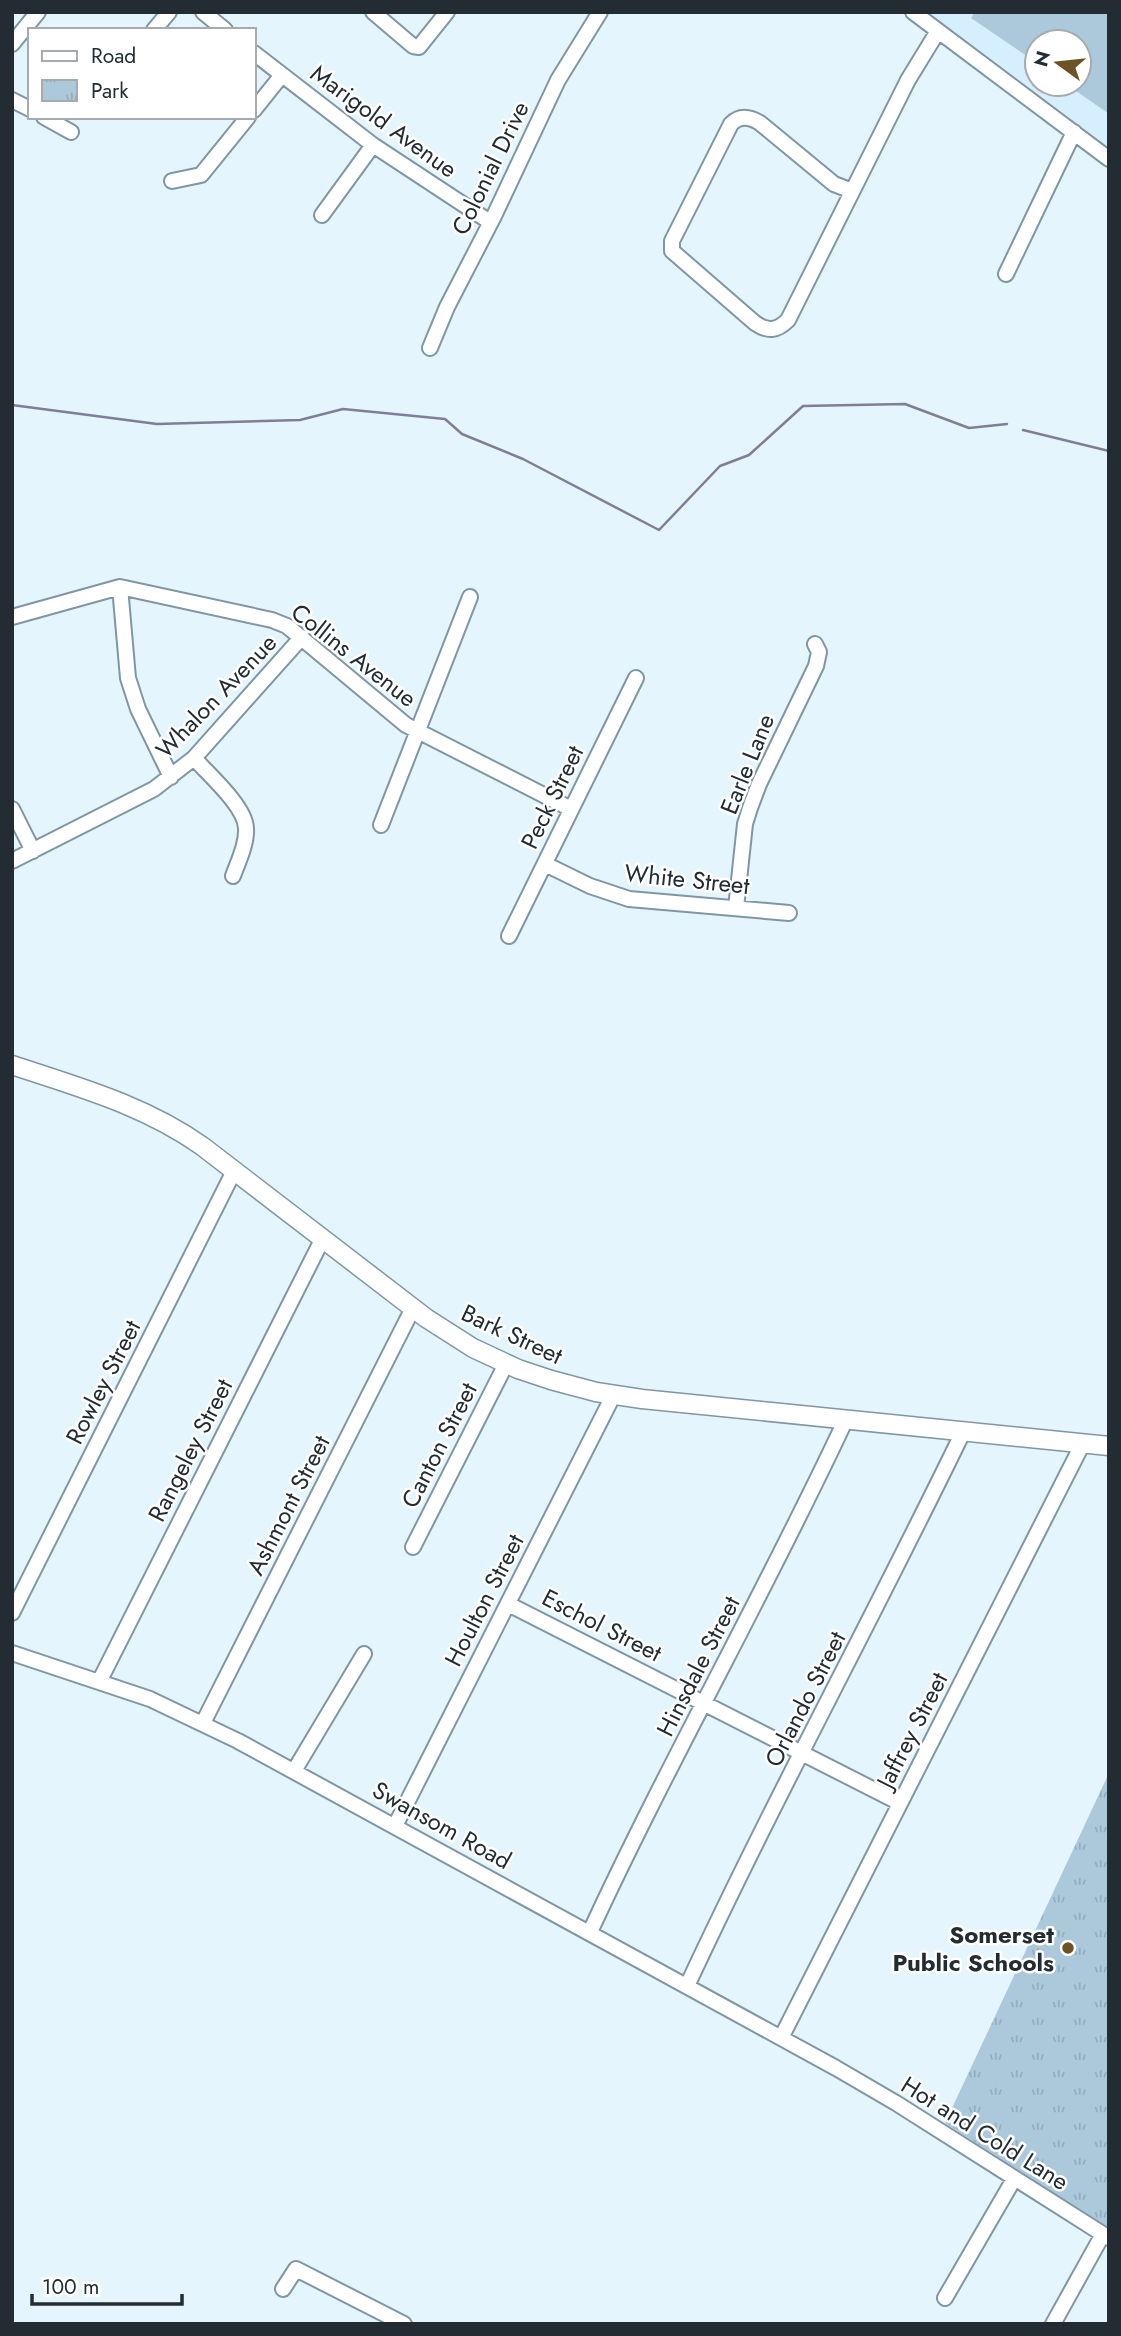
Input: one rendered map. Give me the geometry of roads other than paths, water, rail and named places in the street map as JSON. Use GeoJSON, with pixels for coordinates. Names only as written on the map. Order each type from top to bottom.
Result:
{"type":"FeatureCollection","features":[{"type":"Feature","properties":{"kind":"main road","name":"Bark Street"},"geometry":{"type":"LineString","coordinates":[[12,1065],[99,1093],[156,1117],[192,1139],[412,1308],[473,1348],[506,1364],[551,1380],[613,1396],[1109,1446]]}},
{"type":"Feature","properties":{"kind":"street"},"geometry":{"type":"LineString","coordinates":[[14,37],[38,12]]}},
{"type":"Feature","properties":{"kind":"street"},"geometry":{"type":"LineString","coordinates":[[156,28],[169,12]]}},
{"type":"Feature","properties":{"kind":"street"},"geometry":{"type":"LineString","coordinates":[[203,12],[223,28]]}},
{"type":"Feature","properties":{"kind":"street"},"geometry":{"type":"LineString","coordinates":[[373,12],[413,46],[419,47],[447,12]]}},
{"type":"Feature","properties":{"kind":"street","name":"Colonial Drive"},"geometry":{"type":"LineString","coordinates":[[430,348],[447,307],[491,222],[558,80],[600,12]]}},
{"type":"Feature","properties":{"kind":"street"},"geometry":{"type":"LineString","coordinates":[[914,13],[1109,159]]}},
{"type":"Feature","properties":{"kind":"street"},"geometry":{"type":"LineString","coordinates":[[852,191],[834,184],[760,123],[745,117],[735,119],[672,240],[672,251],[762,328],[780,328],[788,320],[908,80],[938,31]]}},
{"type":"Feature","properties":{"kind":"street","name":"Marigold Avenue"},"geometry":{"type":"LineString","coordinates":[[256,55],[373,145],[491,222]]}},
{"type":"Feature","properties":{"kind":"street"},"geometry":{"type":"LineString","coordinates":[[256,108],[282,75]]}},
{"type":"Feature","properties":{"kind":"street"},"geometry":{"type":"LineString","coordinates":[[12,100],[28,108]]}},
{"type":"Feature","properties":{"kind":"street"},"geometry":{"type":"LineString","coordinates":[[48,119],[71,132]]}},
{"type":"Feature","properties":{"kind":"street"},"geometry":{"type":"LineString","coordinates":[[172,181],[201,175],[246,119]]}},
{"type":"Feature","properties":{"kind":"street"},"geometry":{"type":"LineString","coordinates":[[1006,274],[1074,132]]}},
{"type":"Feature","properties":{"kind":"street"},"geometry":{"type":"LineString","coordinates":[[322,215],[373,145]]}},
{"type":"Feature","properties":{"kind":"street"},"geometry":{"type":"LineString","coordinates":[[120,587],[128,678],[138,709],[171,777]]}},
{"type":"Feature","properties":{"kind":"street","name":"Collins Avenue"},"geometry":{"type":"LineString","coordinates":[[12,617],[120,587],[272,620],[287,626],[302,637],[406,725],[571,809]]}},
{"type":"Feature","properties":{"kind":"street"},"geometry":{"type":"LineString","coordinates":[[382,825],[470,597]]}},
{"type":"Feature","properties":{"kind":"street","name":"Whalon Avenue"},"geometry":{"type":"LineString","coordinates":[[12,861],[154,789],[171,777],[194,758],[302,637]]}},
{"type":"Feature","properties":{"kind":"street","name":"Earle Lane"},"geometry":{"type":"LineString","coordinates":[[736,908],[745,824],[764,774],[816,666],[816,644]]}},
{"type":"Feature","properties":{"kind":"street","name":"Peck Street"},"geometry":{"type":"LineString","coordinates":[[509,936],[636,678]]}},
{"type":"Feature","properties":{"kind":"street"},"geometry":{"type":"LineString","coordinates":[[194,758],[225,791],[243,816],[246,829],[233,876]]}},
{"type":"Feature","properties":{"kind":"street"},"geometry":{"type":"LineString","coordinates":[[12,809],[33,851]]}},
{"type":"Feature","properties":{"kind":"street","name":"White Street"},"geometry":{"type":"LineString","coordinates":[[545,864],[590,886],[629,899],[789,913]]}},
{"type":"Feature","properties":{"kind":"street","name":"Rowley Street"},"geometry":{"type":"LineString","coordinates":[[12,1613],[234,1171]]}},
{"type":"Feature","properties":{"kind":"street","name":"Rangeley Street"},"geometry":{"type":"LineString","coordinates":[[99,1682],[322,1240]]}},
{"type":"Feature","properties":{"kind":"street","name":"Ashmont Street"},"geometry":{"type":"LineString","coordinates":[[203,1723],[412,1308]]}},
{"type":"Feature","properties":{"kind":"street","name":"Canton Street"},"geometry":{"type":"LineString","coordinates":[[413,1547],[506,1364]]}},
{"type":"Feature","properties":{"kind":"street","name":"Houlton Street"},"geometry":{"type":"LineString","coordinates":[[395,1826],[613,1396]]}},
{"type":"Feature","properties":{"kind":"street","name":"Hinsdale Street"},"geometry":{"type":"LineString","coordinates":[[590,1932],[704,1702],[766,1585],[846,1419]]}},
{"type":"Feature","properties":{"kind":"street","name":"Orlando Street"},"geometry":{"type":"LineString","coordinates":[[687,1986],[727,1900],[963,1432]]}},
{"type":"Feature","properties":{"kind":"street","name":"Jaffrey Street"},"geometry":{"type":"LineString","coordinates":[[781,2038],[1083,1443]]}},
{"type":"Feature","properties":{"kind":"street","name":"Eschol Street"},"geometry":{"type":"LineString","coordinates":[[508,1604],[900,1803]]}},
{"type":"Feature","properties":{"kind":"street","name":"Swansom Road"},"geometry":{"type":"LineString","coordinates":[[12,1653],[150,1699],[203,1723],[836,2068]]}},
{"type":"Feature","properties":{"kind":"street"},"geometry":{"type":"LineString","coordinates":[[295,1771],[364,1654]]}},
{"type":"Feature","properties":{"kind":"street","name":"Hot and Cold Lane"},"geometry":{"type":"LineString","coordinates":[[836,2068],[1106,2236]]}},
{"type":"Feature","properties":{"kind":"street"},"geometry":{"type":"LineString","coordinates":[[945,2298],[1014,2179]]}},
{"type":"Feature","properties":{"kind":"street"},"geometry":{"type":"LineString","coordinates":[[1053,2324],[1106,2236]]}},
{"type":"Feature","properties":{"kind":"street"},"geometry":{"type":"LineString","coordinates":[[283,2288],[296,2269],[404,2324]]}},
{"type":"Feature","properties":{"kind":"waterway"},"geometry":{"type":"LineString","coordinates":[[12,405],[157,424],[300,420],[343,409],[445,419],[462,434],[523,459],[659,530],[720,466],[749,455],[803,406],[905,404],[969,428],[1007,424]]}},
{"type":"Feature","properties":{"kind":"waterway"},"geometry":{"type":"LineString","coordinates":[[1023,430],[1109,451]]}},
{"type":"Feature","properties":{"kind":"place","name":"Somerset Public Schools"},"geometry":{"type":"Point","coordinates":[1068,1948]}}]}
